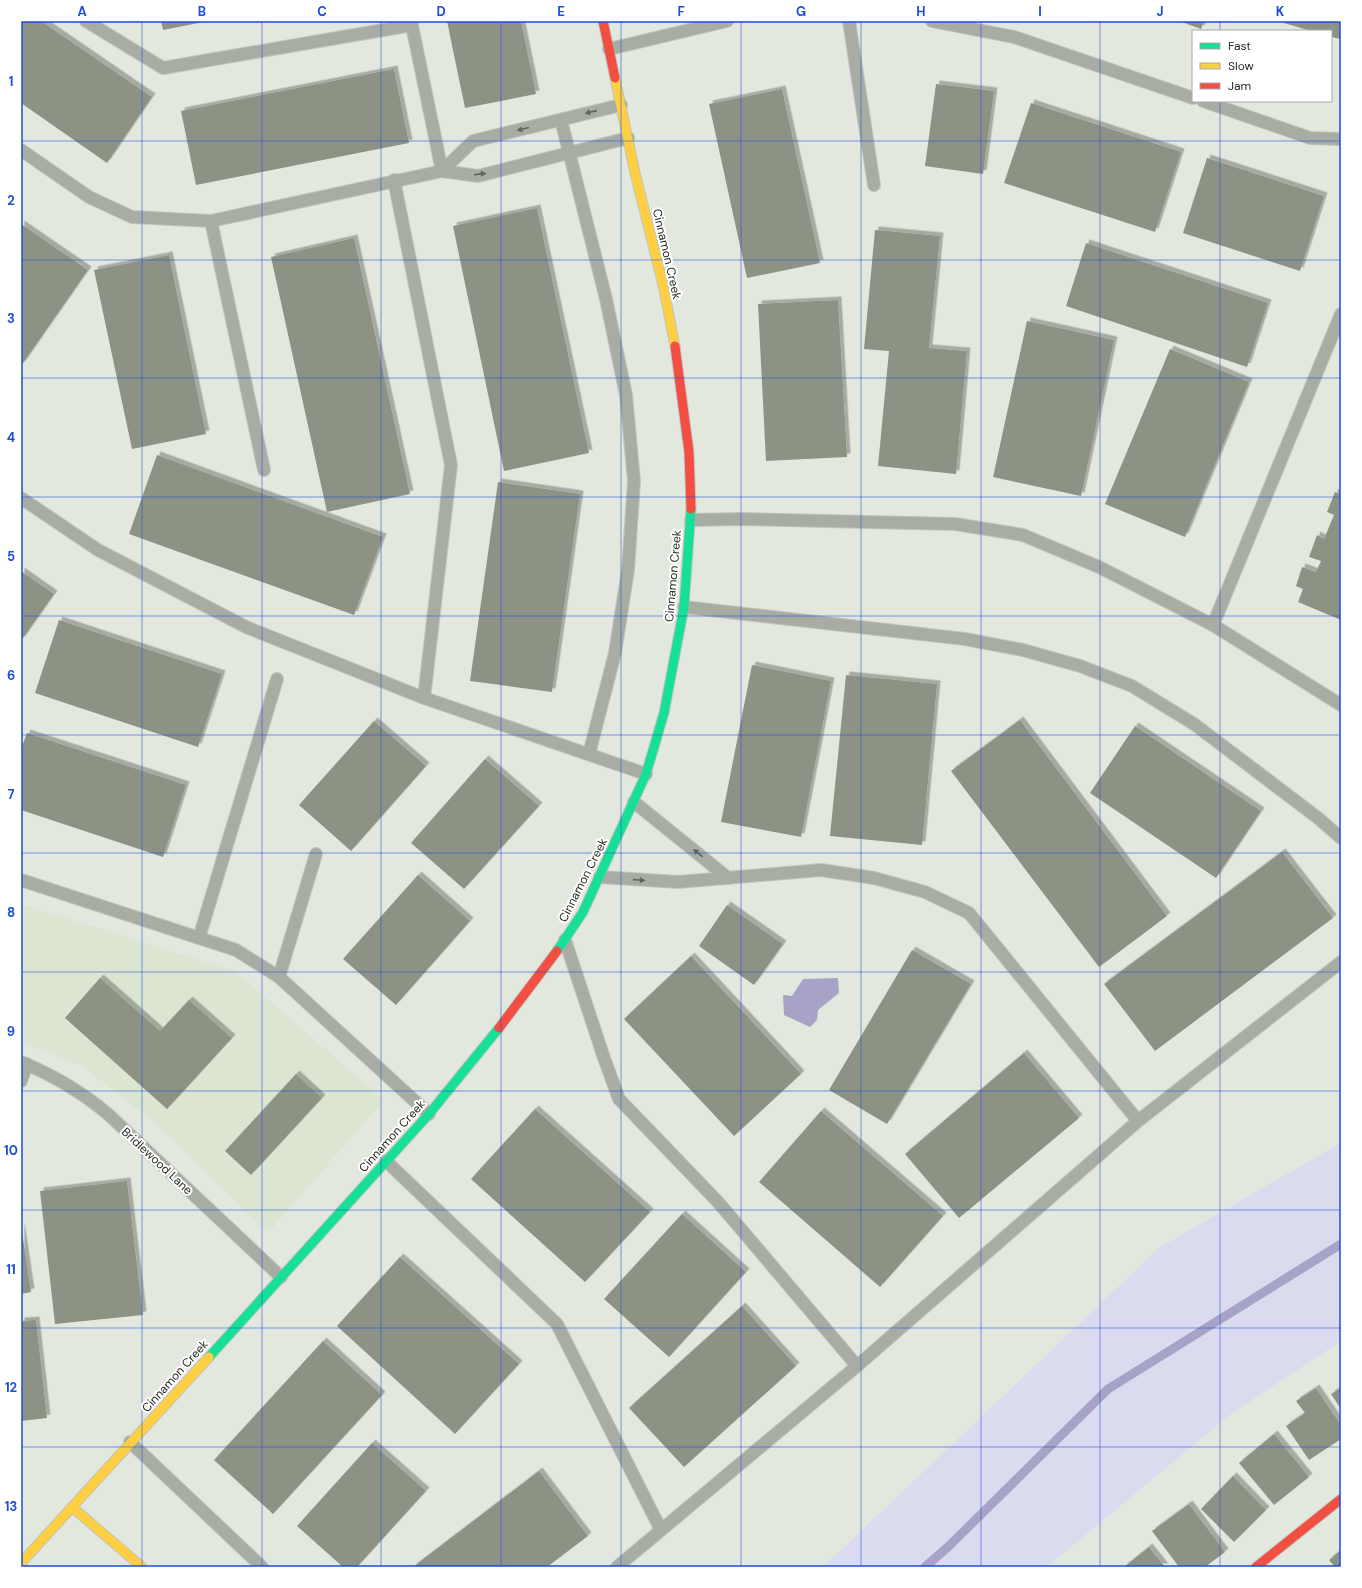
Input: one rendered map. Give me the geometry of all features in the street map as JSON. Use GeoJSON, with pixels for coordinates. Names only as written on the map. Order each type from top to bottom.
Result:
{"type":"FeatureCollection","features":[{"type":"Feature","properties":{"kind":"street","name":"Cinnamon Creek"},"geometry":{"type":"LineString","coordinates":[[21,1563],[429,1114],[505,1022],[550,962],[583,912],[646,774],[664,713],[684,607],[691,520],[689,452],[678,361],[663,285],[628,138],[603,21]]}},
{"type":"Feature","properties":{"kind":"street"},"geometry":{"type":"LineString","coordinates":[[1256,1567],[1341,1499]]}},
{"type":"Feature","properties":{"kind":"street"},"geometry":{"type":"LineString","coordinates":[[72,1506],[142,1567]]}},
{"type":"Feature","properties":{"kind":"lane"},"geometry":{"type":"LineString","coordinates":[[86,21],[163,68],[412,23],[442,171]]}},
{"type":"Feature","properties":{"kind":"lane"},"geometry":{"type":"LineString","coordinates":[[609,49],[727,21]]}},
{"type":"Feature","properties":{"kind":"lane"},"geometry":{"type":"LineString","coordinates":[[849,21],[874,185]]}},
{"type":"Feature","properties":{"kind":"lane"},"geometry":{"type":"LineString","coordinates":[[932,21],[1014,37],[1192,98]]}},
{"type":"Feature","properties":{"kind":"lane"},"geometry":{"type":"LineString","coordinates":[[1205,102],[1310,138],[1341,139]]}},
{"type":"Feature","properties":{"kind":"lane"},"geometry":{"type":"LineString","coordinates":[[442,171],[473,141],[621,105]]}},
{"type":"Feature","properties":{"kind":"lane"},"geometry":{"type":"LineString","coordinates":[[561,120],[606,299],[626,395],[634,481],[628,570],[615,653],[589,754]]}},
{"type":"Feature","properties":{"kind":"lane"},"geometry":{"type":"LineString","coordinates":[[21,150],[89,197],[132,217],[211,221],[394,180],[442,171],[478,176],[628,138]]}},
{"type":"Feature","properties":{"kind":"lane"},"geometry":{"type":"LineString","coordinates":[[394,180],[452,465],[424,698]]}},
{"type":"Feature","properties":{"kind":"lane"},"geometry":{"type":"LineString","coordinates":[[211,221],[264,470]]}},
{"type":"Feature","properties":{"kind":"lane"},"geometry":{"type":"LineString","coordinates":[[1213,625],[1341,314]]}},
{"type":"Feature","properties":{"kind":"lane"},"geometry":{"type":"LineString","coordinates":[[21,498],[98,550],[246,627],[424,698],[646,774]]}},
{"type":"Feature","properties":{"kind":"lane"},"geometry":{"type":"LineString","coordinates":[[691,520],[741,519],[955,524],[1023,535],[1099,567],[1213,625],[1341,705]]}},
{"type":"Feature","properties":{"kind":"lane"},"geometry":{"type":"LineString","coordinates":[[684,607],[964,639],[1023,650],[1080,666],[1132,686],[1194,724],[1318,818],[1341,838]]}},
{"type":"Feature","properties":{"kind":"lane"},"geometry":{"type":"LineString","coordinates":[[199,938],[277,679]]}},
{"type":"Feature","properties":{"kind":"lane"},"geometry":{"type":"LineString","coordinates":[[634,802],[728,878]]}},
{"type":"Feature","properties":{"kind":"lane"},"geometry":{"type":"LineString","coordinates":[[279,977],[316,854]]}},
{"type":"Feature","properties":{"kind":"lane"},"geometry":{"type":"LineString","coordinates":[[600,876],[678,882],[821,870],[874,878],[918,890],[969,913],[1138,1121]]}},
{"type":"Feature","properties":{"kind":"lane"},"geometry":{"type":"LineString","coordinates":[[21,880],[236,950],[279,977],[429,1114]]}},
{"type":"Feature","properties":{"kind":"lane"},"geometry":{"type":"LineString","coordinates":[[565,940],[619,1099],[718,1202],[857,1366]]}},
{"type":"Feature","properties":{"kind":"lane"},"geometry":{"type":"LineString","coordinates":[[617,1567],[857,1366],[1138,1121],[1341,962]]}},
{"type":"Feature","properties":{"kind":"lane"},"geometry":{"type":"LineString","coordinates":[[21,1081],[24,1063]]}},
{"type":"Feature","properties":{"kind":"lane","name":"Bridlewood Lane"},"geometry":{"type":"LineString","coordinates":[[24,1063],[52,1075],[91,1100],[115,1120],[280,1277]]}},
{"type":"Feature","properties":{"kind":"lane"},"geometry":{"type":"LineString","coordinates":[[386,1161],[557,1324],[661,1530]]}},
{"type":"Feature","properties":{"kind":"lane"},"geometry":{"type":"LineString","coordinates":[[130,1442],[262,1567]]}},
{"type":"Feature","properties":{"kind":"shaded area"},"geometry":{"type":"Polygon","coordinates":[[[21,904],[235,971],[384,1100],[268,1233],[153,1121],[81,1065],[21,1042],[21,904]]]}},
{"type":"Feature","properties":{"kind":"shaded area"},"geometry":{"type":"Polygon","coordinates":[[[838,978],[839,993],[818,1010],[817,1020],[810,1027],[784,1015],[783,996],[792,996],[803,979],[838,978]]]}},
{"type":"Feature","properties":{"kind":"shaded area"},"geometry":{"type":"Polygon","coordinates":[[[1341,1143],[1341,1341],[1231,1414],[1047,1567],[823,1567],[1160,1247],[1341,1143]]]}},
{"type":"Feature","properties":{"kind":"building"},"geometry":{"type":"Polygon","coordinates":[[[21,21],[41,21],[152,97],[107,163],[21,103],[21,21]]]}},
{"type":"Feature","properties":{"kind":"building"},"geometry":{"type":"Polygon","coordinates":[[[161,21],[204,21],[204,22],[163,30],[161,21]]]}},
{"type":"Feature","properties":{"kind":"building"},"geometry":{"type":"Polygon","coordinates":[[[447,21],[521,21],[536,94],[465,108],[447,21]]]}},
{"type":"Feature","properties":{"kind":"building"},"geometry":{"type":"Polygon","coordinates":[[[1179,21],[1204,21],[1201,29],[1179,21]]]}},
{"type":"Feature","properties":{"kind":"building"},"geometry":{"type":"Polygon","coordinates":[[[1277,21],[1341,21],[1341,39],[1332,37],[1332,30],[1308,30],[1277,21]]]}},
{"type":"Feature","properties":{"kind":"building"},"geometry":{"type":"Polygon","coordinates":[[[394,69],[409,143],[196,185],[181,111],[394,69]]]}},
{"type":"Feature","properties":{"kind":"building"},"geometry":{"type":"Polygon","coordinates":[[[936,84],[994,91],[983,174],[925,166],[936,84]]]}},
{"type":"Feature","properties":{"kind":"building"},"geometry":{"type":"Polygon","coordinates":[[[782,89],[820,263],[747,278],[709,104],[782,89]]]}},
{"type":"Feature","properties":{"kind":"building"},"geometry":{"type":"Polygon","coordinates":[[[1031,103],[1181,152],[1155,232],[1004,183],[1031,103]]]}},
{"type":"Feature","properties":{"kind":"building"},"geometry":{"type":"Polygon","coordinates":[[[1207,158],[1324,196],[1300,271],[1183,233],[1207,158]]]}},
{"type":"Feature","properties":{"kind":"building"},"geometry":{"type":"Polygon","coordinates":[[[537,208],[589,453],[504,471],[453,226],[537,208]]]}},
{"type":"Feature","properties":{"kind":"building"},"geometry":{"type":"Polygon","coordinates":[[[21,224],[88,270],[21,366],[21,224]]]}},
{"type":"Feature","properties":{"kind":"building"},"geometry":{"type":"Polygon","coordinates":[[[875,230],[940,236],[929,348],[967,351],[956,474],[878,466],[889,351],[864,349],[875,230]]]}},
{"type":"Feature","properties":{"kind":"building"},"geometry":{"type":"Polygon","coordinates":[[[354,238],[410,494],[327,512],[271,257],[354,238]]]}},
{"type":"Feature","properties":{"kind":"building"},"geometry":{"type":"Polygon","coordinates":[[[1086,243],[1268,303],[1247,367],[1066,306],[1086,243]]]}},
{"type":"Feature","properties":{"kind":"building"},"geometry":{"type":"Polygon","coordinates":[[[169,255],[206,434],[132,449],[94,270],[169,255]]]}},
{"type":"Feature","properties":{"kind":"building"},"geometry":{"type":"Polygon","coordinates":[[[838,300],[847,457],[766,461],[758,304],[838,300]]]}},
{"type":"Feature","properties":{"kind":"building"},"geometry":{"type":"Polygon","coordinates":[[[1027,321],[1114,340],[1081,496],[993,477],[1027,321]]]}},
{"type":"Feature","properties":{"kind":"building"},"geometry":{"type":"Polygon","coordinates":[[[1170,349],[1249,382],[1185,537],[1105,504],[1170,349]]]}},
{"type":"Feature","properties":{"kind":"building"},"geometry":{"type":"Polygon","coordinates":[[[157,455],[383,537],[354,615],[129,534],[157,455]]]}},
{"type":"Feature","properties":{"kind":"building"},"geometry":{"type":"Polygon","coordinates":[[[498,482],[580,494],[552,692],[470,681],[498,482]]]}},
{"type":"Feature","properties":{"kind":"building"},"geometry":{"type":"Polygon","coordinates":[[[1335,492],[1341,495],[1341,620],[1298,602],[1303,589],[1296,586],[1302,567],[1316,572],[1321,561],[1309,557],[1317,535],[1324,539],[1334,515],[1327,512],[1335,492]]]}},
{"type":"Feature","properties":{"kind":"building"},"geometry":{"type":"Polygon","coordinates":[[[21,571],[54,594],[21,641],[21,571]]]}},
{"type":"Feature","properties":{"kind":"building"},"geometry":{"type":"Polygon","coordinates":[[[59,620],[222,674],[198,747],[35,693],[59,620]]]}},
{"type":"Feature","properties":{"kind":"building"},"geometry":{"type":"Polygon","coordinates":[[[752,665],[831,681],[801,837],[721,822],[752,665]]]}},
{"type":"Feature","properties":{"kind":"building"},"geometry":{"type":"Polygon","coordinates":[[[846,675],[937,684],[922,845],[830,836],[846,675]]]}},
{"type":"Feature","properties":{"kind":"building"},"geometry":{"type":"Polygon","coordinates":[[[1020,720],[1167,916],[1099,967],[951,771],[1020,720]]]}},
{"type":"Feature","properties":{"kind":"building"},"geometry":{"type":"Polygon","coordinates":[[[374,721],[426,766],[351,851],[299,805],[374,721]]]}},
{"type":"Feature","properties":{"kind":"building"},"geometry":{"type":"Polygon","coordinates":[[[1135,726],[1261,811],[1216,878],[1090,793],[1135,726]]]}},
{"type":"Feature","properties":{"kind":"building"},"geometry":{"type":"Polygon","coordinates":[[[27,733],[186,785],[163,857],[21,810],[21,749],[27,733]]]}},
{"type":"Feature","properties":{"kind":"building"},"geometry":{"type":"Polygon","coordinates":[[[485,759],[539,806],[464,889],[411,843],[485,759]]]}},
{"type":"Feature","properties":{"kind":"building"},"geometry":{"type":"Polygon","coordinates":[[[1282,852],[1333,918],[1155,1051],[1104,984],[1282,852]]]}},
{"type":"Feature","properties":{"kind":"building"},"geometry":{"type":"Polygon","coordinates":[[[418,875],[470,921],[396,1005],[343,959],[418,875]]]}},
{"type":"Feature","properties":{"kind":"building"},"geometry":{"type":"Polygon","coordinates":[[[727,905],[783,944],[754,985],[699,946],[727,905]]]}},
{"type":"Feature","properties":{"kind":"building"},"geometry":{"type":"Polygon","coordinates":[[[912,950],[971,984],[887,1124],[829,1090],[912,950]]]}},
{"type":"Feature","properties":{"kind":"building"},"geometry":{"type":"Polygon","coordinates":[[[691,956],[801,1074],[734,1136],[624,1019],[691,956]]]}},
{"type":"Feature","properties":{"kind":"building"},"geometry":{"type":"Polygon","coordinates":[[[100,978],[160,1031],[189,1000],[232,1038],[167,1109],[65,1018],[100,978]]]}},
{"type":"Feature","properties":{"kind":"building"},"geometry":{"type":"Polygon","coordinates":[[[1024,1053],[1079,1118],[959,1218],[905,1154],[1024,1053]]]}},
{"type":"Feature","properties":{"kind":"building"},"geometry":{"type":"Polygon","coordinates":[[[296,1074],[322,1098],[251,1175],[225,1151],[296,1074]]]}},
{"type":"Feature","properties":{"kind":"building"},"geometry":{"type":"Polygon","coordinates":[[[535,1109],[650,1212],[585,1282],[471,1179],[535,1109]]]}},
{"type":"Feature","properties":{"kind":"building"},"geometry":{"type":"Polygon","coordinates":[[[821,1111],[943,1216],[880,1287],[759,1182],[821,1111]]]}},
{"type":"Feature","properties":{"kind":"building"},"geometry":{"type":"Polygon","coordinates":[[[127,1181],[143,1315],[55,1324],[40,1191],[127,1181]]]}},
{"type":"Feature","properties":{"kind":"building"},"geometry":{"type":"Polygon","coordinates":[[[682,1214],[746,1272],[669,1357],[604,1299],[682,1214]]]}},
{"type":"Feature","properties":{"kind":"building"},"geometry":{"type":"Polygon","coordinates":[[[21,1225],[31,1292],[21,1294],[21,1225]]]}},
{"type":"Feature","properties":{"kind":"building"},"geometry":{"type":"Polygon","coordinates":[[[400,1257],[519,1364],[455,1434],[337,1326],[400,1257]]]}},
{"type":"Feature","properties":{"kind":"building"},"geometry":{"type":"Polygon","coordinates":[[[742,1306],[796,1366],[684,1467],[629,1408],[742,1306]]]}},
{"type":"Feature","properties":{"kind":"building"},"geometry":{"type":"Polygon","coordinates":[[[36,1320],[47,1418],[21,1421],[21,1321],[36,1320]]]}},
{"type":"Feature","properties":{"kind":"building"},"geometry":{"type":"Polygon","coordinates":[[[323,1341],[382,1395],[273,1514],[214,1460],[323,1341]]]}},
{"type":"Feature","properties":{"kind":"building"},"geometry":{"type":"Polygon","coordinates":[[[1316,1388],[1341,1425],[1341,1439],[1309,1460],[1286,1426],[1305,1413],[1296,1401],[1316,1388]]]}},
{"type":"Feature","properties":{"kind":"building"},"geometry":{"type":"Polygon","coordinates":[[[1341,1388],[1341,1409],[1331,1394],[1341,1388]]]}},
{"type":"Feature","properties":{"kind":"building"},"geometry":{"type":"Polygon","coordinates":[[[1274,1434],[1309,1477],[1274,1505],[1239,1463],[1274,1434]]]}},
{"type":"Feature","properties":{"kind":"building"},"geometry":{"type":"Polygon","coordinates":[[[372,1443],[426,1491],[357,1567],[343,1567],[297,1526],[372,1443]]]}},
{"type":"Feature","properties":{"kind":"building"},"geometry":{"type":"Polygon","coordinates":[[[539,1471],[588,1536],[547,1567],[413,1567],[539,1471]]]}},
{"type":"Feature","properties":{"kind":"building"},"geometry":{"type":"Polygon","coordinates":[[[1233,1476],[1266,1510],[1234,1542],[1201,1509],[1233,1476]]]}},
{"type":"Feature","properties":{"kind":"building"},"geometry":{"type":"Polygon","coordinates":[[[1189,1504],[1225,1552],[1205,1567],[1179,1567],[1152,1531],[1189,1504]]]}},
{"type":"Feature","properties":{"kind":"building"},"geometry":{"type":"Polygon","coordinates":[[[1149,1547],[1165,1567],[1124,1567],[1149,1547]]]}},
{"type":"Feature","properties":{"kind":"building"},"geometry":{"type":"Polygon","coordinates":[[[1341,1550],[1341,1567],[1335,1567],[1329,1560],[1341,1550]]]}},
{"type":"Feature","properties":{"kind":"waterway"},"geometry":{"type":"LineString","coordinates":[[925,1567],[949,1546],[1108,1389],[1341,1244]]}},
{"type":"Feature","properties":{"kind":"traffic: fast"},"geometry":{"type":"LineString","coordinates":[[557,951],[583,912],[646,774],[664,713],[684,607],[691,509]]}},
{"type":"Feature","properties":{"kind":"traffic: fast"},"geometry":{"type":"LineString","coordinates":[[209,1357],[429,1114],[499,1028]]}},
{"type":"Feature","properties":{"kind":"traffic: slow"},"geometry":{"type":"LineString","coordinates":[[615,78],[635,173],[663,285],[675,346]]}},
{"type":"Feature","properties":{"kind":"traffic: slow"},"geometry":{"type":"LineString","coordinates":[[21,1563],[209,1357]]}},
{"type":"Feature","properties":{"kind":"traffic: slow"},"geometry":{"type":"LineString","coordinates":[[72,1507],[142,1567]]}},
{"type":"Feature","properties":{"kind":"traffic: jam"},"geometry":{"type":"LineString","coordinates":[[603,21],[615,78]]}},
{"type":"Feature","properties":{"kind":"traffic: jam"},"geometry":{"type":"LineString","coordinates":[[675,346],[689,452],[691,509]]}},
{"type":"Feature","properties":{"kind":"traffic: jam"},"geometry":{"type":"LineString","coordinates":[[499,1028],[557,951]]}},
{"type":"Feature","properties":{"kind":"traffic: jam"},"geometry":{"type":"LineString","coordinates":[[1256,1567],[1341,1499]]}}]}
